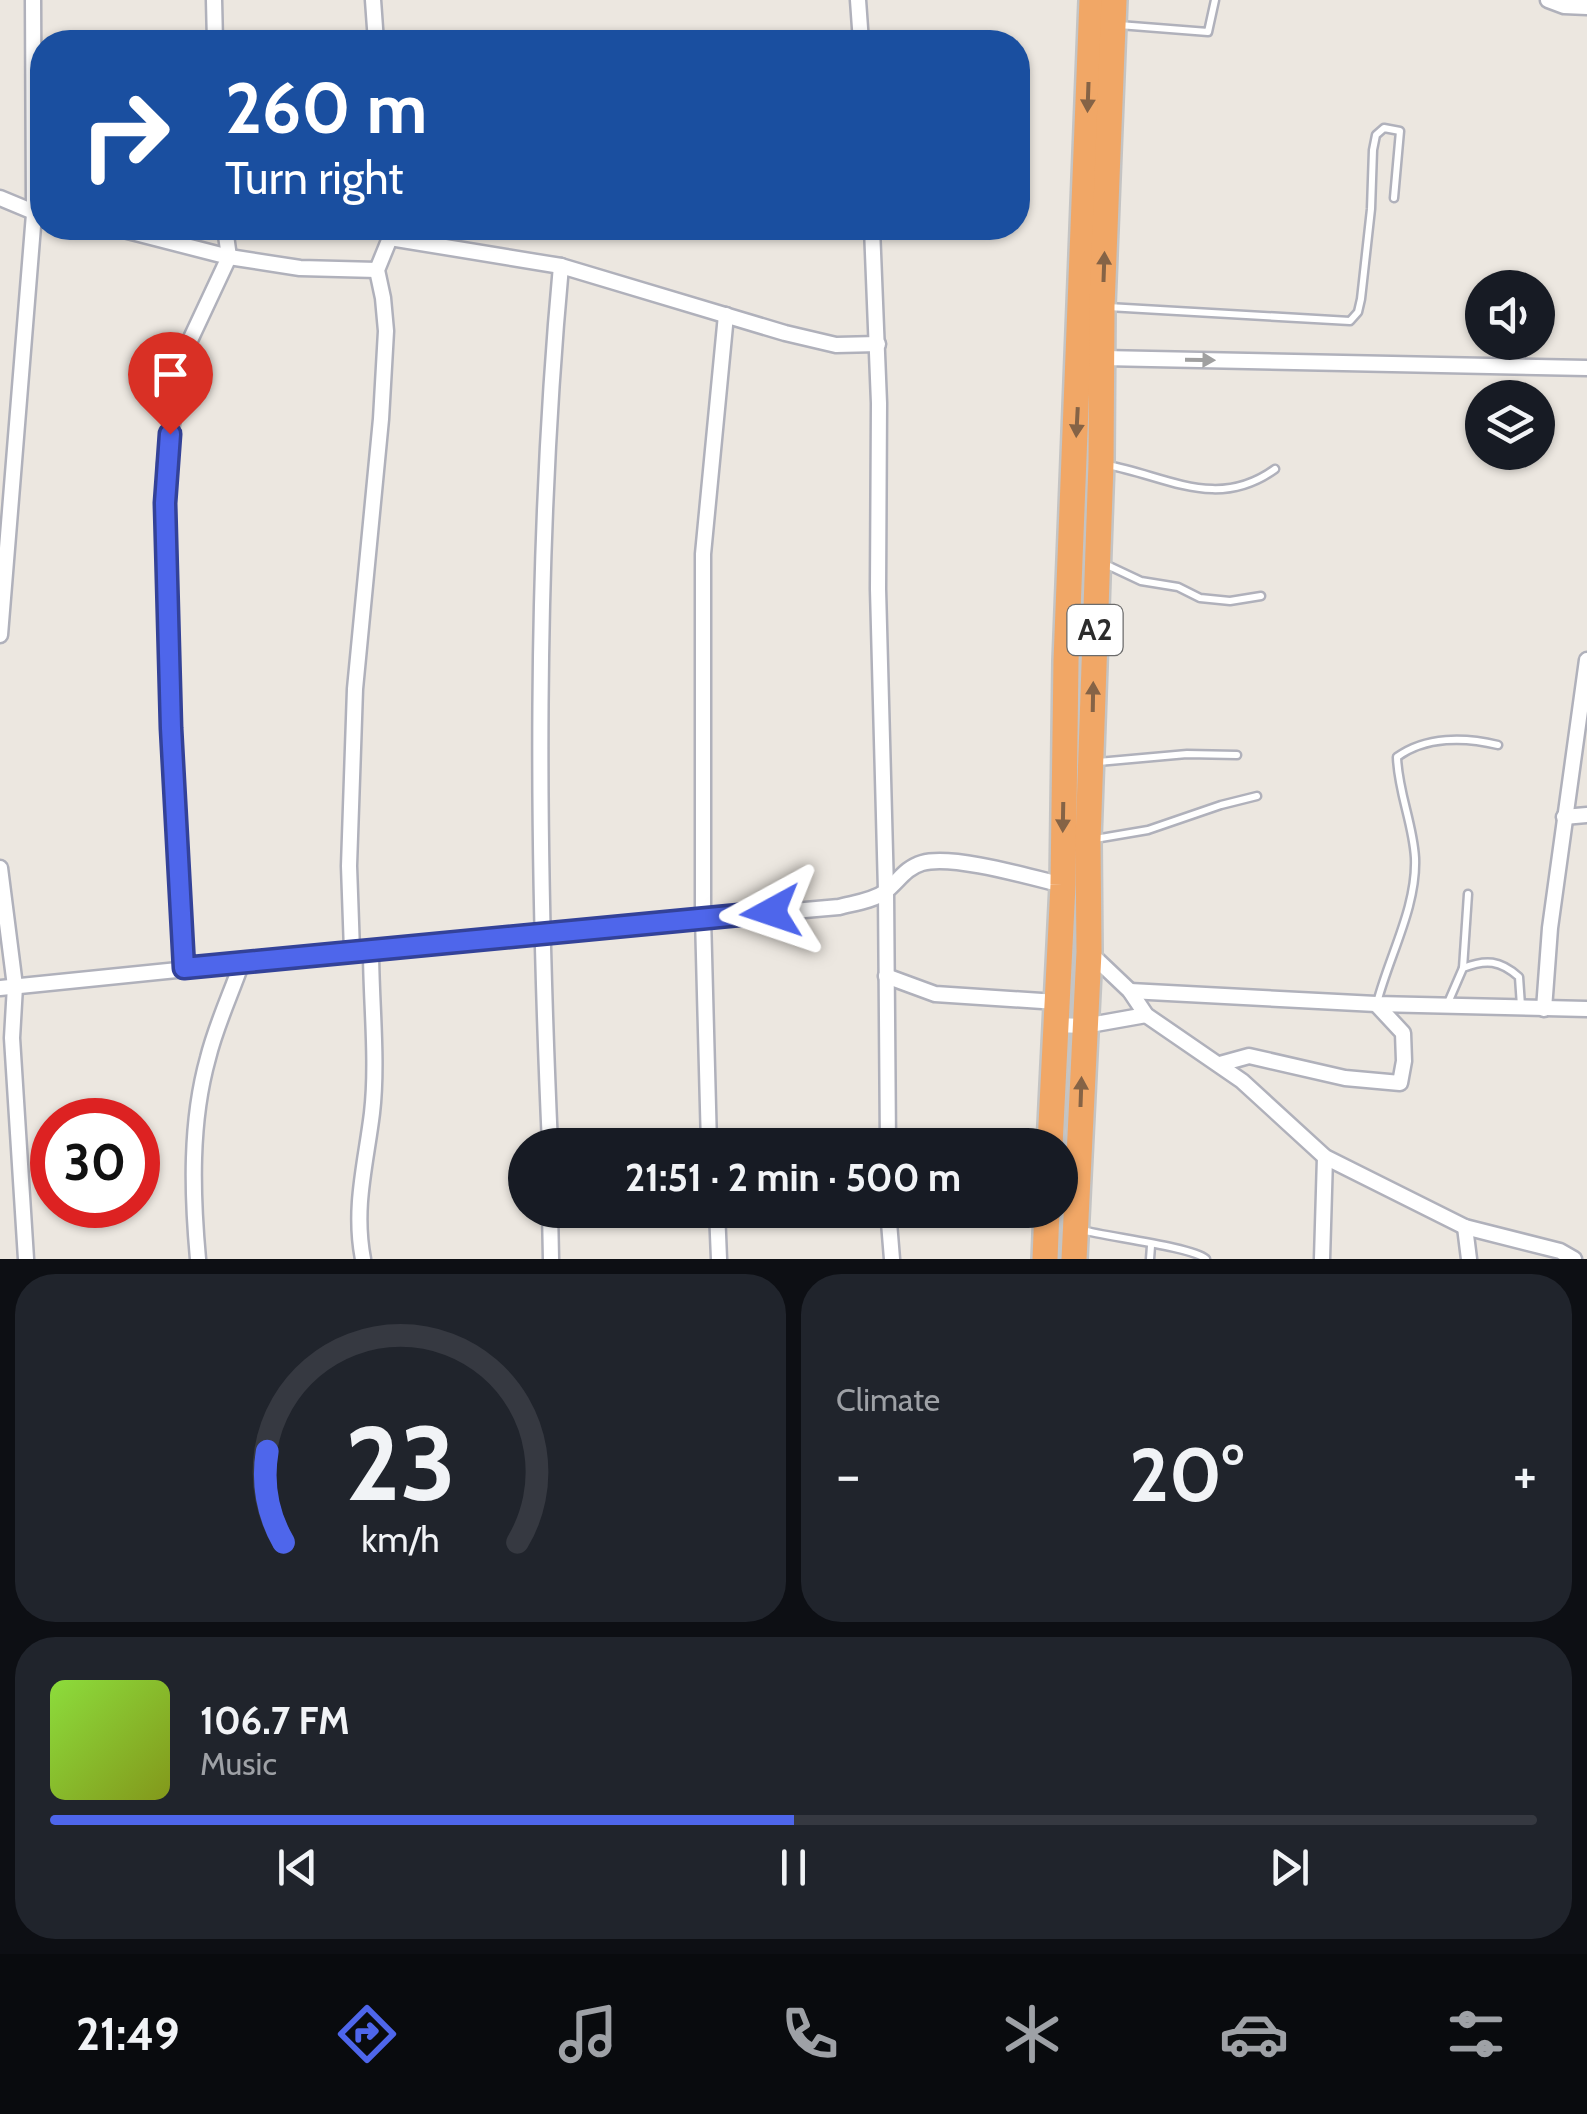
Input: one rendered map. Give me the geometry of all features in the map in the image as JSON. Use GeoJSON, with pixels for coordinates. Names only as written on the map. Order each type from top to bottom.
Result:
{"type":"FeatureCollection","features":[{"type":"Feature","properties":{"kind":"highway","name":"A2"},"geometry":{"type":"LineString","coordinates":[[1051,1128],[1092,0]]}},
{"type":"Feature","properties":{"kind":"highway","name":"A2"},"geometry":{"type":"LineString","coordinates":[[1078,1178],[1089,952],[1088,840],[1113,12]]}},
{"type":"Feature","properties":{"kind":"highway"},"geometry":{"type":"LineString","coordinates":[[1045,1259],[1046,1228]]}},
{"type":"Feature","properties":{"kind":"highway","name":"A2"},"geometry":{"type":"LineString","coordinates":[[1074,1259],[1076,1228]]}},
{"type":"Feature","properties":{"kind":"street"},"geometry":{"type":"LineString","coordinates":[[33,0],[34,30]]}},
{"type":"Feature","properties":{"kind":"street"},"geometry":{"type":"LineString","coordinates":[[214,0],[215,30]]}},
{"type":"Feature","properties":{"kind":"street"},"geometry":{"type":"LineString","coordinates":[[373,0],[375,30]]}},
{"type":"Feature","properties":{"kind":"street"},"geometry":{"type":"LineString","coordinates":[[858,0],[860,30]]}},
{"type":"Feature","properties":{"kind":"street"},"geometry":{"type":"LineString","coordinates":[[1548,0],[1564,6],[1587,6]]}},
{"type":"Feature","properties":{"kind":"street"},"geometry":{"type":"LineString","coordinates":[[0,198],[30,211]]}},
{"type":"Feature","properties":{"kind":"street"},"geometry":{"type":"LineString","coordinates":[[0,635],[36,240]]}},
{"type":"Feature","properties":{"kind":"street"},"geometry":{"type":"LineString","coordinates":[[163,240],[229,257],[300,268],[376,270]]}},
{"type":"Feature","properties":{"kind":"street"},"geometry":{"type":"LineString","coordinates":[[184,968],[171,728],[165,464],[185,351],[229,257],[227,240]]}},
{"type":"Feature","properties":{"kind":"street"},"geometry":{"type":"LineString","coordinates":[[352,951],[349,866],[355,689],[386,331],[376,270],[387,240]]}},
{"type":"Feature","properties":{"kind":"street"},"geometry":{"type":"LineString","coordinates":[[430,240],[561,266],[836,345],[878,344]]}},
{"type":"Feature","properties":{"kind":"street"},"geometry":{"type":"LineString","coordinates":[[873,240],[878,344],[878,589],[888,1128]]}},
{"type":"Feature","properties":{"kind":"street"},"geometry":{"type":"LineString","coordinates":[[549,1128],[540,933],[547,414],[561,266]]}},
{"type":"Feature","properties":{"kind":"street"},"geometry":{"type":"LineString","coordinates":[[709,1128],[703,918],[703,554],[726,315]]}},
{"type":"Feature","properties":{"kind":"street"},"geometry":{"type":"LineString","coordinates":[[1102,358],[1587,368]]}},
{"type":"Feature","properties":{"kind":"street"},"geometry":{"type":"LineString","coordinates":[[1544,1009],[1564,818],[1587,660]]}},
{"type":"Feature","properties":{"kind":"street"},"geometry":{"type":"LineString","coordinates":[[1564,818],[1587,816]]}},
{"type":"Feature","properties":{"kind":"street"},"geometry":{"type":"LineString","coordinates":[[8,987],[839,907],[874,898],[907,870],[936,860],[1012,872],[1062,885]]}},
{"type":"Feature","properties":{"kind":"street"},"geometry":{"type":"LineString","coordinates":[[0,868],[26,1259]]}},
{"type":"Feature","properties":{"kind":"street"},"geometry":{"type":"LineString","coordinates":[[364,1259],[360,1202],[372,1111],[371,950]]}},
{"type":"Feature","properties":{"kind":"street"},"geometry":{"type":"LineString","coordinates":[[1089,952],[1130,990],[1146,1016],[1220,1064],[1324,1157],[1465,1227],[1560,1251],[1574,1259]]}},
{"type":"Feature","properties":{"kind":"street"},"geometry":{"type":"LineString","coordinates":[[198,1259],[193,1208],[196,1124],[208,1058],[242,962]]}},
{"type":"Feature","properties":{"kind":"street"},"geometry":{"type":"LineString","coordinates":[[886,976],[935,994],[1056,1013],[1084,1026],[1146,1016]]}},
{"type":"Feature","properties":{"kind":"street"},"geometry":{"type":"LineString","coordinates":[[1130,990],[1376,1004],[1587,1009]]}},
{"type":"Feature","properties":{"kind":"street"},"geometry":{"type":"LineString","coordinates":[[1220,1064],[1248,1056],[1345,1078],[1400,1083],[1403,1032],[1376,1004]]}},
{"type":"Feature","properties":{"kind":"street"},"geometry":{"type":"LineString","coordinates":[[1322,1259],[1324,1157]]}},
{"type":"Feature","properties":{"kind":"street"},"geometry":{"type":"LineString","coordinates":[[1465,1227],[1469,1259]]}},
{"type":"Feature","properties":{"kind":"street"},"geometry":{"type":"LineString","coordinates":[[550,1228],[550,1259]]}},
{"type":"Feature","properties":{"kind":"street"},"geometry":{"type":"LineString","coordinates":[[718,1228],[719,1259]]}},
{"type":"Feature","properties":{"kind":"street"},"geometry":{"type":"LineString","coordinates":[[889,1228],[892,1259]]}},
{"type":"Feature","properties":{"kind":"lane"},"geometry":{"type":"LineString","coordinates":[[1113,12],[1208,32],[1215,0]]}},
{"type":"Feature","properties":{"kind":"lane"},"geometry":{"type":"LineString","coordinates":[[1102,306],[1350,321],[1358,312],[1361,299],[1373,150],[1376,135],[1384,128],[1400,132],[1394,198]]}},
{"type":"Feature","properties":{"kind":"lane"},"geometry":{"type":"LineString","coordinates":[[1101,464],[1130,469],[1170,484],[1215,488],[1252,486],[1275,469]]}},
{"type":"Feature","properties":{"kind":"lane"},"geometry":{"type":"LineString","coordinates":[[1096,561],[1142,581],[1178,586],[1200,598],[1230,601],[1261,596]]}},
{"type":"Feature","properties":{"kind":"lane"},"geometry":{"type":"LineString","coordinates":[[1376,1004],[1408,902],[1415,861],[1412,832],[1398,784],[1397,757],[1410,747],[1430,742],[1473,739],[1498,745]]}},
{"type":"Feature","properties":{"kind":"lane"},"geometry":{"type":"LineString","coordinates":[[1091,763],[1188,754],[1237,756]]}},
{"type":"Feature","properties":{"kind":"lane"},"geometry":{"type":"LineString","coordinates":[[1088,840],[1148,830],[1257,796]]}},
{"type":"Feature","properties":{"kind":"lane"},"geometry":{"type":"LineString","coordinates":[[1446,1006],[1463,968],[1468,894]]}},
{"type":"Feature","properties":{"kind":"lane"},"geometry":{"type":"LineString","coordinates":[[1463,968],[1484,960],[1505,964],[1519,976],[1521,1009]]}},
{"type":"Feature","properties":{"kind":"lane"},"geometry":{"type":"LineString","coordinates":[[1076,1228],[1151,1246],[1188,1250],[1206,1259]]}},
{"type":"Feature","properties":{"kind":"lane"},"geometry":{"type":"LineString","coordinates":[[1150,1259],[1151,1246]]}},
{"type":"Feature","properties":{"kind":"route"},"geometry":{"type":"LineString","coordinates":[[170,434],[165,503],[171,728],[184,968],[771,912]]}}]}
